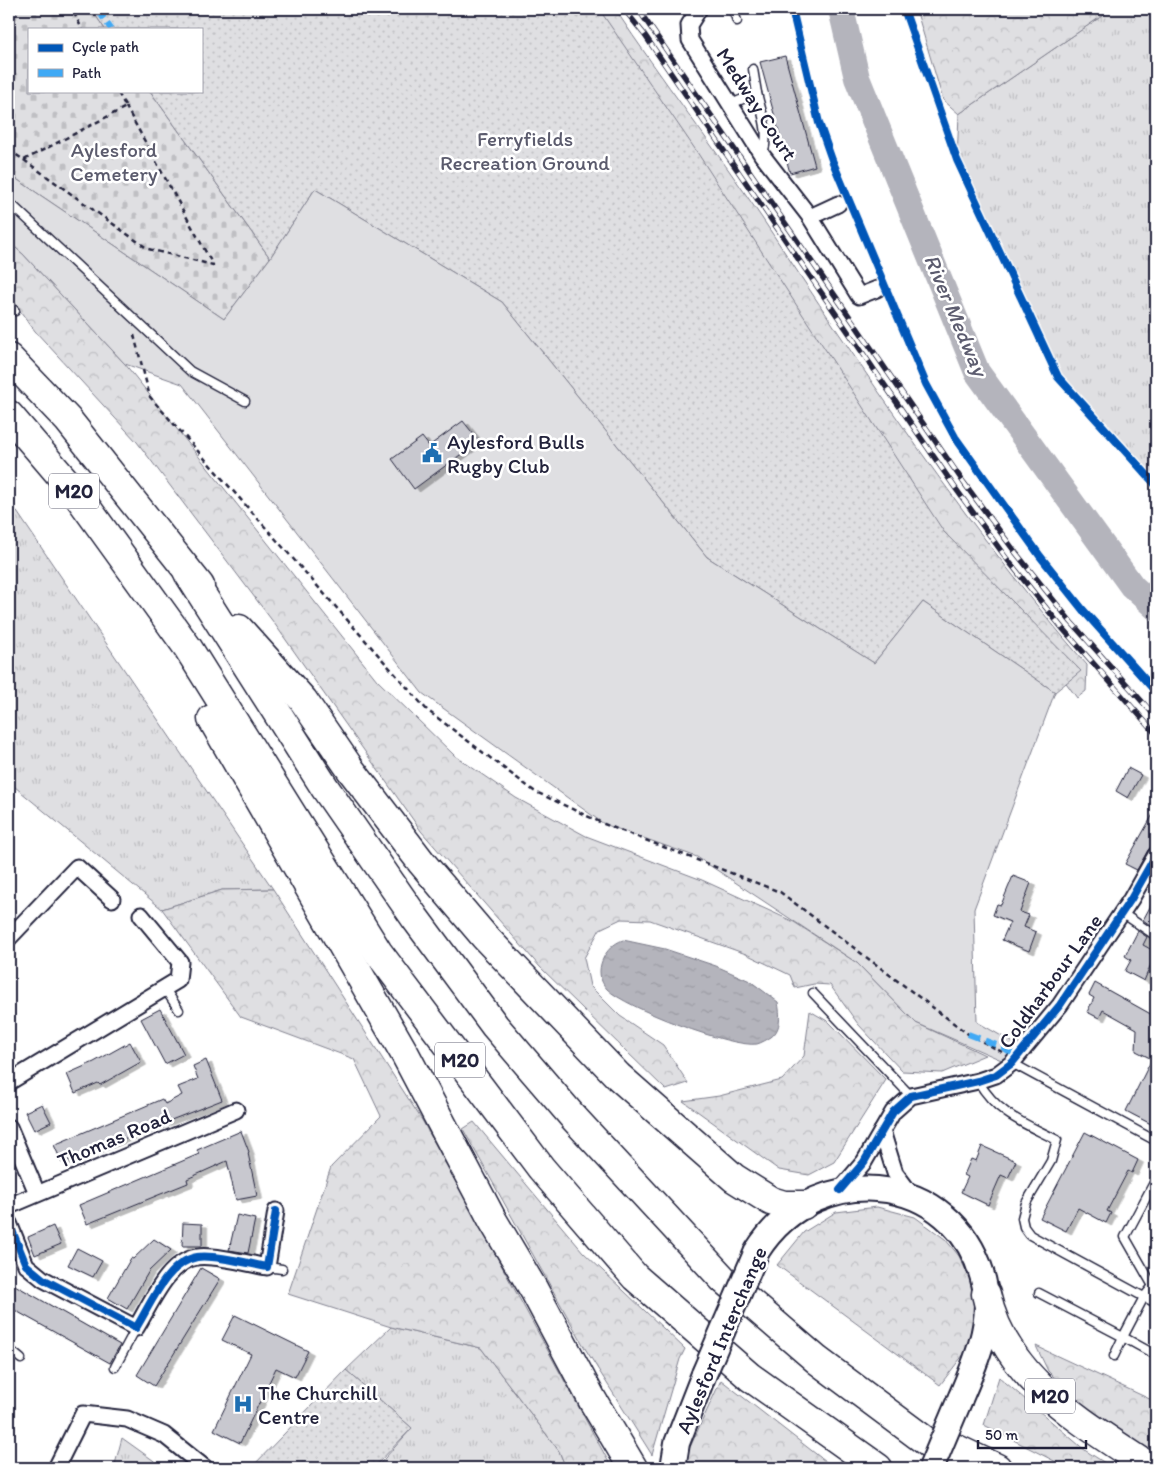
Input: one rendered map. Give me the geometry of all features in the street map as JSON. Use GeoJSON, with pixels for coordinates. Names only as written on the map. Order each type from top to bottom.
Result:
{"type":"FeatureCollection","features":[{"type":"Feature","properties":{"kind":"highway","name":"M20"},"geometry":{"type":"LineString","coordinates":[[9,358],[68,420],[188,573],[304,700],[351,770],[422,863],[484,936],[605,1062],[734,1178],[770,1201],[784,1205],[803,1205]]}},
{"type":"Feature","properties":{"kind":"highway","name":"M20"},"geometry":{"type":"LineString","coordinates":[[9,415],[79,498],[188,648],[378,952],[541,1168],[635,1277],[750,1377],[878,1468]]}},
{"type":"Feature","properties":{"kind":"highway","name":"M20"},"geometry":{"type":"LineString","coordinates":[[133,573],[217,730],[405,1054],[492,1219],[534,1290],[593,1401],[633,1468]]}},
{"type":"Feature","properties":{"kind":"highway","name":"M20"},"geometry":{"type":"LineString","coordinates":[[188,573],[325,788],[416,918],[495,1026],[574,1117],[724,1280],[817,1360],[962,1468]]}},
{"type":"Feature","properties":{"kind":"highway","name":"M20"},"geometry":{"type":"LineString","coordinates":[[986,1294],[996,1328],[1016,1361],[1030,1378],[1066,1410],[1151,1468]]}},
{"type":"Feature","properties":{"kind":"highway","name":"M20"},"geometry":{"type":"LineString","coordinates":[[898,1422],[997,1468]]}},
{"type":"Feature","properties":{"kind":"main road","name":"Aylesford Interchange"},"geometry":{"type":"LineString","coordinates":[[673,1468],[677,1443],[704,1374],[757,1251],[767,1235],[780,1221],[803,1205],[823,1195],[840,1190],[878,1189],[913,1197],[934,1209],[951,1223],[964,1240],[979,1266],[986,1294],[986,1313],[980,1347],[930,1468]]}},
{"type":"Feature","properties":{"kind":"street","name":"Medway Court"},"geometry":{"type":"LineString","coordinates":[[699,9],[689,25],[690,40],[762,155],[810,217],[859,296],[877,289]]}},
{"type":"Feature","properties":{"kind":"street"},"geometry":{"type":"LineString","coordinates":[[810,217],[838,204]]}},
{"type":"Feature","properties":{"kind":"street","name":"Coldharbour Lane"},"geometry":{"type":"LineString","coordinates":[[840,1190],[864,1162],[893,1112],[911,1096],[978,1081],[996,1075],[1013,1061],[1060,1005],[1122,914],[1156,855]]}},
{"type":"Feature","properties":{"kind":"street"},"geometry":{"type":"LineString","coordinates":[[9,938],[77,867],[112,899]]}},
{"type":"Feature","properties":{"kind":"street"},"geometry":{"type":"LineString","coordinates":[[9,1082],[178,980],[180,962],[142,915]]}},
{"type":"Feature","properties":{"kind":"street","name":"Thomas Road"},"geometry":{"type":"LineString","coordinates":[[9,1206],[236,1110]]}},
{"type":"Feature","properties":{"kind":"street"},"geometry":{"type":"LineString","coordinates":[[9,1127],[37,1193]]}},
{"type":"Feature","properties":{"kind":"street"},"geometry":{"type":"LineString","coordinates":[[882,1131],[894,1172],[913,1197]]}},
{"type":"Feature","properties":{"kind":"street"},"geometry":{"type":"LineString","coordinates":[[9,1223],[26,1266],[43,1279],[136,1328],[170,1275],[181,1262],[199,1256],[267,1266],[276,1211]]}},
{"type":"Feature","properties":{"kind":"street"},"geometry":{"type":"LineString","coordinates":[[56,1468],[83,1414],[128,1419],[164,1435],[205,1468]]}},
{"type":"Feature","properties":{"kind":"lane"},"geometry":{"type":"LineString","coordinates":[[733,9],[737,21]]}},
{"type":"Feature","properties":{"kind":"lane"},"geometry":{"type":"LineString","coordinates":[[753,70],[766,126],[766,137],[762,155]]}},
{"type":"Feature","properties":{"kind":"lane"},"geometry":{"type":"LineString","coordinates":[[731,104],[757,93]]}},
{"type":"Feature","properties":{"kind":"lane"},"geometry":{"type":"LineString","coordinates":[[9,202],[190,371],[245,401]]}},
{"type":"Feature","properties":{"kind":"lane"},"geometry":{"type":"LineString","coordinates":[[9,305],[15,311]]}},
{"type":"Feature","properties":{"kind":"lane"},"geometry":{"type":"LineString","coordinates":[[1122,914],[1156,936]]}},
{"type":"Feature","properties":{"kind":"lane"},"geometry":{"type":"LineString","coordinates":[[165,988],[179,1010]]}},
{"type":"Feature","properties":{"kind":"lane"},"geometry":{"type":"LineString","coordinates":[[813,993],[911,1096]]}},
{"type":"Feature","properties":{"kind":"lane"},"geometry":{"type":"LineString","coordinates":[[1013,1061],[1156,1141]]}},
{"type":"Feature","properties":{"kind":"lane"},"geometry":{"type":"LineString","coordinates":[[978,1081],[988,1098],[1001,1110],[1057,1140],[1051,1161],[1026,1203],[1022,1218],[1030,1235],[1156,1303]]}},
{"type":"Feature","properties":{"kind":"lane"},"geometry":{"type":"LineString","coordinates":[[1114,1356],[1144,1296],[1155,1285],[1126,1237],[1156,1180]]}},
{"type":"Feature","properties":{"kind":"lane"},"geometry":{"type":"LineString","coordinates":[[267,1266],[282,1269]]}},
{"type":"Feature","properties":{"kind":"lane"},"geometry":{"type":"LineString","coordinates":[[1039,1293],[1152,1353]]}},
{"type":"Feature","properties":{"kind":"lane"},"geometry":{"type":"LineString","coordinates":[[115,1367],[136,1328]]}},
{"type":"Feature","properties":{"kind":"lane"},"geometry":{"type":"LineString","coordinates":[[9,1349],[21,1359]]}},
{"type":"Feature","properties":{"kind":"path"},"geometry":{"type":"LineString","coordinates":[[65,9],[75,16],[81,28]]}},
{"type":"Feature","properties":{"kind":"path"},"geometry":{"type":"LineString","coordinates":[[9,150],[148,249],[213,264],[118,92]]}},
{"type":"Feature","properties":{"kind":"path"},"geometry":{"type":"LineString","coordinates":[[24,160],[126,107]]}},
{"type":"Feature","properties":{"kind":"path"},"geometry":{"type":"LineString","coordinates":[[134,318],[132,327],[150,397],[427,710],[534,791],[604,824],[780,892],[968,1034],[1013,1061]]}},
{"type":"Feature","properties":{"kind":"green space","name":"Aylesford Cemetery"},"geometry":{"type":"Polygon","coordinates":[[[9,9],[91,9],[104,28],[28,28],[28,92],[151,92],[270,258],[224,319],[9,174],[9,9]]]}},
{"type":"Feature","properties":{"kind":"green space","name":"Ferryfields Recreation Ground"},"geometry":{"type":"Polygon","coordinates":[[[91,9],[599,9],[695,149],[944,532],[1081,671],[1055,692],[923,602],[874,663],[707,557],[502,302],[315,189],[270,258],[151,92],[202,92],[202,28],[104,28],[91,9]]]}},
{"type":"Feature","properties":{"kind":"green space"},"geometry":{"type":"Polygon","coordinates":[[[562,9],[615,9],[744,192],[917,447],[1042,612],[1087,665],[1086,691],[1077,698],[1059,673],[1003,618],[876,447],[883,433],[864,424],[562,9]]]}},
{"type":"Feature","properties":{"kind":"green space"},"geometry":{"type":"Polygon","coordinates":[[[916,9],[1112,9],[959,114],[943,100],[916,9]]]}},
{"type":"Feature","properties":{"kind":"green space"},"geometry":{"type":"Polygon","coordinates":[[[1112,9],[1156,9],[1156,485],[1058,377],[957,160],[959,114],[1112,9]]]}},
{"type":"Feature","properties":{"kind":"green space"},"geometry":{"type":"Polygon","coordinates":[[[9,174],[224,319],[270,258],[315,189],[502,302],[707,557],[874,663],[923,602],[1055,692],[974,909],[977,1022],[1019,1046],[1006,1062],[916,1023],[857,963],[697,857],[604,824],[422,693],[182,384],[125,364],[23,254],[9,242],[9,174]]]}},
{"type":"Feature","properties":{"kind":"green space"},"geometry":{"type":"Polygon","coordinates":[[[9,242],[23,254],[125,364],[377,680],[454,755],[516,798],[586,836],[702,880],[794,922],[857,963],[916,1023],[985,1055],[942,1073],[902,1071],[858,1024],[830,985],[814,984],[795,988],[790,975],[746,954],[650,920],[621,919],[600,929],[584,958],[590,986],[620,1016],[663,1045],[688,1083],[666,1090],[540,967],[421,831],[274,623],[137,442],[35,331],[9,296],[9,242]]]}},
{"type":"Feature","properties":{"kind":"green space"},"geometry":{"type":"Polygon","coordinates":[[[9,500],[273,889],[222,890],[162,909],[9,782],[9,500]]]}},
{"type":"Feature","properties":{"kind":"green space"},"geometry":{"type":"Polygon","coordinates":[[[273,889],[422,1120],[612,1468],[566,1468],[559,1451],[481,1348],[391,1327],[288,1294],[331,1167],[381,1116],[354,1059],[241,1017],[162,909],[222,890],[273,889]]]}},
{"type":"Feature","properties":{"kind":"green space"},"geometry":{"type":"Polygon","coordinates":[[[810,1011],[829,1022],[886,1080],[834,1162],[809,1175],[779,1170],[683,1101],[719,1096],[782,1080],[804,1056],[810,1011]]]}},
{"type":"Feature","properties":{"kind":"green space"},"geometry":{"type":"Polygon","coordinates":[[[474,1122],[583,1252],[685,1349],[680,1359],[652,1455],[586,1350],[463,1129],[474,1122]]]}},
{"type":"Feature","properties":{"kind":"green space"},"geometry":{"type":"Polygon","coordinates":[[[877,1207],[915,1217],[945,1239],[959,1256],[972,1283],[976,1318],[967,1350],[940,1385],[777,1265],[804,1232],[836,1212],[877,1207]]]}},
{"type":"Feature","properties":{"kind":"green space"},"geometry":{"type":"Polygon","coordinates":[[[391,1327],[481,1348],[559,1451],[566,1468],[376,1468],[412,1428],[346,1370],[391,1327]]]}},
{"type":"Feature","properties":{"kind":"green space"},"geometry":{"type":"Polygon","coordinates":[[[1036,1346],[1156,1402],[1156,1456],[1084,1407],[1048,1371],[1036,1346]]]}},
{"type":"Feature","properties":{"kind":"green space"},"geometry":{"type":"Polygon","coordinates":[[[346,1370],[412,1428],[373,1468],[251,1468],[346,1370]]]}},
{"type":"Feature","properties":{"kind":"green space"},"geometry":{"type":"Polygon","coordinates":[[[999,1377],[1086,1451],[1113,1468],[1068,1468],[984,1425],[999,1377]]]}},
{"type":"Feature","properties":{"kind":"green space"},"geometry":{"type":"Polygon","coordinates":[[[721,1380],[834,1468],[685,1468],[685,1458],[721,1380]]]}},
{"type":"Feature","properties":{"kind":"green space"},"geometry":{"type":"Polygon","coordinates":[[[122,1438],[164,1468],[114,1468],[122,1438]]]}},
{"type":"Feature","properties":{"kind":"water"},"geometry":{"type":"Polygon","coordinates":[[[623,940],[665,949],[716,966],[750,981],[778,1002],[780,1016],[779,1026],[775,1034],[757,1044],[744,1044],[725,1040],[656,1016],[618,997],[607,989],[602,982],[600,968],[606,954],[616,943],[623,940]]]}},
{"type":"Feature","properties":{"kind":"building"},"geometry":{"type":"Polygon","coordinates":[[[785,56],[815,166],[790,173],[760,62],[785,56]]]}},
{"type":"Feature","properties":{"kind":"building","name":"Aylesford Bulls Rugby Club"},"geometry":{"type":"Polygon","coordinates":[[[463,421],[479,441],[414,489],[392,459],[422,437],[429,446],[463,421]]]}},
{"type":"Feature","properties":{"kind":"building"},"geometry":{"type":"Polygon","coordinates":[[[1128,768],[1141,775],[1128,798],[1116,791],[1128,768]]]}},
{"type":"Feature","properties":{"kind":"building"},"geometry":{"type":"Polygon","coordinates":[[[1156,809],[1156,841],[1148,850],[1137,870],[1125,864],[1156,809]]]}},
{"type":"Feature","properties":{"kind":"building"},"geometry":{"type":"Polygon","coordinates":[[[1013,876],[1031,883],[1020,912],[1029,915],[1024,927],[1036,932],[1029,951],[1002,940],[1010,922],[993,915],[997,904],[1001,905],[1013,876]]]}},
{"type":"Feature","properties":{"kind":"building"},"geometry":{"type":"Polygon","coordinates":[[[1156,896],[1156,920],[1153,927],[1143,920],[1156,896]]]}},
{"type":"Feature","properties":{"kind":"building"},"geometry":{"type":"Polygon","coordinates":[[[1138,931],[1147,937],[1143,945],[1156,952],[1144,981],[1125,971],[1131,960],[1125,956],[1138,931]]]}},
{"type":"Feature","properties":{"kind":"building"},"geometry":{"type":"Polygon","coordinates":[[[1095,983],[1156,1017],[1156,1113],[1151,1124],[1126,1111],[1152,1059],[1136,1051],[1137,1029],[1103,1010],[1099,1018],[1087,1012],[1094,998],[1089,995],[1095,983]]]}},
{"type":"Feature","properties":{"kind":"building"},"geometry":{"type":"Polygon","coordinates":[[[160,1009],[184,1054],[165,1064],[141,1019],[160,1009]]]}},
{"type":"Feature","properties":{"kind":"building"},"geometry":{"type":"Polygon","coordinates":[[[130,1042],[141,1062],[100,1085],[98,1083],[75,1093],[67,1074],[94,1062],[130,1042]]]}},
{"type":"Feature","properties":{"kind":"building"},"geometry":{"type":"Polygon","coordinates":[[[206,1060],[222,1100],[62,1163],[54,1145],[162,1099],[165,1104],[182,1095],[178,1087],[198,1079],[193,1066],[206,1060]]]}},
{"type":"Feature","properties":{"kind":"building"},"geometry":{"type":"Polygon","coordinates":[[[42,1104],[51,1122],[34,1130],[25,1112],[42,1104]]]}},
{"type":"Feature","properties":{"kind":"building"},"geometry":{"type":"Polygon","coordinates":[[[241,1131],[249,1152],[257,1196],[236,1200],[227,1161],[187,1179],[188,1183],[87,1224],[79,1205],[199,1154],[197,1150],[241,1131]]]}},
{"type":"Feature","properties":{"kind":"building"},"geometry":{"type":"Polygon","coordinates":[[[1085,1132],[1138,1160],[1132,1173],[1128,1171],[1107,1211],[1111,1213],[1106,1223],[1078,1208],[1066,1231],[1040,1218],[1085,1132]]]}},
{"type":"Feature","properties":{"kind":"building"},"geometry":{"type":"Polygon","coordinates":[[[982,1146],[1016,1161],[1008,1178],[1001,1175],[988,1205],[961,1192],[968,1177],[964,1175],[971,1159],[976,1161],[982,1146]]]}},
{"type":"Feature","properties":{"kind":"building"},"geometry":{"type":"Polygon","coordinates":[[[237,1215],[255,1219],[248,1253],[229,1250],[237,1215]]]}},
{"type":"Feature","properties":{"kind":"building"},"geometry":{"type":"Polygon","coordinates":[[[183,1223],[202,1224],[202,1246],[182,1246],[183,1223]]]}},
{"type":"Feature","properties":{"kind":"building"},"geometry":{"type":"Polygon","coordinates":[[[53,1226],[61,1244],[35,1255],[28,1237],[53,1226]]]}},
{"type":"Feature","properties":{"kind":"building"},"geometry":{"type":"Polygon","coordinates":[[[154,1239],[171,1250],[149,1271],[127,1309],[108,1298],[131,1258],[133,1259],[154,1239]]]}},
{"type":"Feature","properties":{"kind":"building"},"geometry":{"type":"Polygon","coordinates":[[[77,1248],[102,1261],[93,1277],[68,1265],[77,1248]]]}},
{"type":"Feature","properties":{"kind":"building"},"geometry":{"type":"Polygon","coordinates":[[[201,1268],[220,1279],[154,1386],[137,1375],[201,1268]]]}},
{"type":"Feature","properties":{"kind":"building"},"geometry":{"type":"Polygon","coordinates":[[[13,1284],[120,1345],[110,1363],[9,1307],[9,1292],[13,1284]]]}},
{"type":"Feature","properties":{"kind":"building","name":"The Churchill Centre"},"geometry":{"type":"Polygon","coordinates":[[[235,1315],[308,1351],[295,1377],[276,1368],[240,1443],[214,1430],[251,1354],[222,1340],[235,1315]]]}},
{"type":"Feature","properties":{"kind":"waterway","name":"River Medway"},"geometry":{"type":"LineString","coordinates":[[841,9],[857,78],[977,372],[1132,586],[1156,608]]}},
{"type":"Feature","properties":{"kind":"railway"},"geometry":{"type":"LineString","coordinates":[[624,9],[644,34],[956,489],[1007,559],[1063,629],[1156,734]]}},
{"type":"Feature","properties":{"kind":"railway"},"geometry":{"type":"LineString","coordinates":[[638,9],[964,483],[1071,622],[1156,717]]}},
{"type":"Feature","properties":{"kind":"marked path"},"geometry":{"type":"LineString","coordinates":[[97,9],[110,28]]}},
{"type":"Feature","properties":{"kind":"marked path"},"geometry":{"type":"LineString","coordinates":[[968,1034],[1002,1047],[1017,1056]]}},
{"type":"Feature","properties":{"kind":"cycle path"},"geometry":{"type":"LineString","coordinates":[[792,9],[819,123],[832,160],[926,384],[955,437],[1040,556],[1083,610],[1156,692]]}},
{"type":"Feature","properties":{"kind":"cycle path"},"geometry":{"type":"LineString","coordinates":[[904,9],[957,160],[1058,377],[1156,485]]}},
{"type":"Feature","properties":{"kind":"cycle path"},"geometry":{"type":"LineString","coordinates":[[840,1190],[864,1162],[893,1112],[911,1096],[978,1081],[996,1075],[1012,1063],[1060,1005],[1131,899],[1156,855]]}},
{"type":"Feature","properties":{"kind":"cycle path"},"geometry":{"type":"LineString","coordinates":[[9,1223],[26,1265],[43,1279],[136,1328],[168,1275],[186,1261],[204,1256],[267,1267],[276,1211]]}},
{"type":"Feature","properties":{"kind":"place","name":"Aylesford Bulls Rugby Club"},"geometry":{"type":"Point","coordinates":[432,453]}},
{"type":"Feature","properties":{"kind":"place","name":"The Churchill Centre"},"geometry":{"type":"Point","coordinates":[243,1404]}}]}
